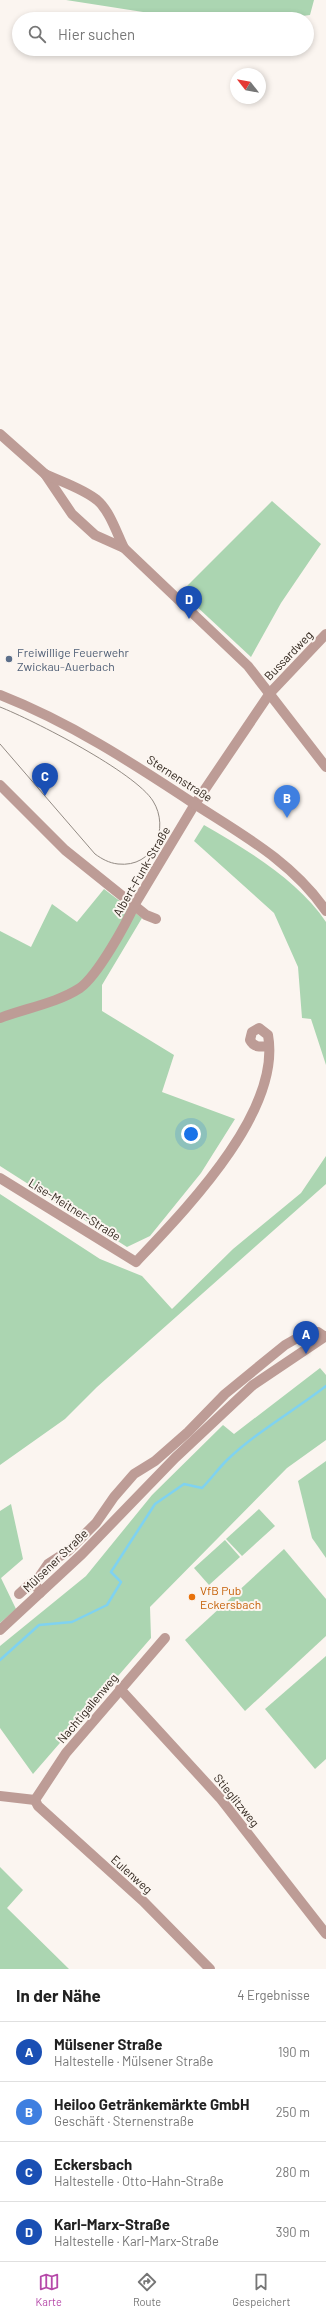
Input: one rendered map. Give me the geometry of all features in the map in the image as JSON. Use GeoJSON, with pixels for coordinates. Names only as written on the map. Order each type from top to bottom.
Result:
{"type":"FeatureCollection","features":[{"type":"Feature","properties":{"kind":"street"},"geometry":{"type":"LineString","coordinates":[[0,434],[45,474],[72,514],[95,535],[124,548],[248,666],[326,767]]}},
{"type":"Feature","properties":{"kind":"street"},"geometry":{"type":"LineString","coordinates":[[45,474],[81,490],[98,501],[112,522],[124,548]]}},
{"type":"Feature","properties":{"kind":"street","name":"Bussardweg"},"geometry":{"type":"LineString","coordinates":[[270,693],[326,634]]}},
{"type":"Feature","properties":{"kind":"street","name":"Albert-Funk-Straße"},"geometry":{"type":"LineString","coordinates":[[0,1018],[65,996],[81,987],[101,962],[129,918],[135,904],[195,804],[270,693]]}},
{"type":"Feature","properties":{"kind":"street","name":"Sternenstraße"},"geometry":{"type":"LineString","coordinates":[[0,695],[36,709],[110,750],[278,858],[326,911]]}},
{"type":"Feature","properties":{"kind":"street"},"geometry":{"type":"LineString","coordinates":[[0,787],[65,850],[135,904],[146,915],[156,919]]}},
{"type":"Feature","properties":{"kind":"street","name":"Lise-Meitner-Straße"},"geometry":{"type":"LineString","coordinates":[[0,1178],[136,1262],[189,1206],[235,1144],[255,1106],[264,1082],[269,1061],[269,1046]]}},
{"type":"Feature","properties":{"kind":"street"},"geometry":{"type":"LineString","coordinates":[[19,1594],[30,1584],[35,1583],[48,1564],[68,1550],[96,1523],[114,1497],[134,1474],[155,1461],[188,1432],[225,1394],[285,1346],[306,1333],[318,1332],[326,1336]]}},
{"type":"Feature","properties":{"kind":"street","name":"Mülsener Straße"},"geometry":{"type":"LineString","coordinates":[[0,1630],[82,1554],[175,1458],[253,1385],[326,1336]]}},
{"type":"Feature","properties":{"kind":"street"},"geometry":{"type":"LineString","coordinates":[[35,1583],[40,1593]]}},
{"type":"Feature","properties":{"kind":"street","name":"Nachtigallenweg"},"geometry":{"type":"LineString","coordinates":[[35,1800],[66,1753],[165,1638]]}},
{"type":"Feature","properties":{"kind":"street","name":"Stieglitzweg"},"geometry":{"type":"LineString","coordinates":[[120,1689],[220,1798],[326,1934]]}},
{"type":"Feature","properties":{"kind":"street"},"geometry":{"type":"LineString","coordinates":[[0,1796],[35,1800]]}},
{"type":"Feature","properties":{"kind":"street","name":"Eulenweg"},"geometry":{"type":"LineString","coordinates":[[35,1800],[53,1820],[143,1901],[210,1969]]}},
{"type":"Feature","properties":{"kind":"green space"},"geometry":{"type":"Polygon","coordinates":[[[66,0],[314,0],[311,12],[143,12],[66,0]]]}},
{"type":"Feature","properties":{"kind":"green space"},"geometry":{"type":"Polygon","coordinates":[[[272,501],[321,544],[281,603],[251,657],[181,592],[272,501]]]}},
{"type":"Feature","properties":{"kind":"green space"},"geometry":{"type":"Polygon","coordinates":[[[204,825],[271,867],[315,907],[326,922],[326,1065],[311,1019],[302,1018],[298,967],[274,913],[194,841],[204,825]]]}},
{"type":"Feature","properties":{"kind":"green space"},"geometry":{"type":"Polygon","coordinates":[[[104,889],[142,918],[102,985],[102,1011],[174,1055],[162,1092],[235,1119],[201,1173],[150,1236],[127,1247],[0,1166],[0,931],[31,947],[52,904],[77,922],[104,889]]]}},
{"type":"Feature","properties":{"kind":"green space"},"geometry":{"type":"Polygon","coordinates":[[[326,1156],[326,1184],[97,1387],[65,1419],[0,1465],[0,1194],[100,1259],[142,1276],[172,1309],[233,1249],[301,1193],[326,1156]]]}},
{"type":"Feature","properties":{"kind":"green space"},"geometry":{"type":"Polygon","coordinates":[[[320,1368],[326,1375],[326,1440],[287,1468],[150,1607],[151,1638],[33,1774],[0,1728],[0,1646],[86,1576],[152,1495],[223,1425],[234,1434],[320,1368]]]}},
{"type":"Feature","properties":{"kind":"green space"},"geometry":{"type":"Polygon","coordinates":[[[326,1461],[326,1558],[312,1538],[298,1481],[326,1461]]]}},
{"type":"Feature","properties":{"kind":"green space"},"geometry":{"type":"Polygon","coordinates":[[[11,1504],[23,1559],[1,1578],[16,1609],[0,1623],[0,1511],[11,1504]]]}},
{"type":"Feature","properties":{"kind":"green space"},"geometry":{"type":"Polygon","coordinates":[[[259,1509],[275,1526],[242,1556],[226,1539],[259,1509]]]}},
{"type":"Feature","properties":{"kind":"green space"},"geometry":{"type":"Polygon","coordinates":[[[225,1540],[240,1557],[209,1585],[194,1568],[225,1540]]]}},
{"type":"Feature","properties":{"kind":"green space"},"geometry":{"type":"Polygon","coordinates":[[[284,1549],[326,1599],[326,1636],[245,1711],[185,1640],[284,1549]]]}},
{"type":"Feature","properties":{"kind":"green space"},"geometry":{"type":"Polygon","coordinates":[[[326,1656],[326,1759],[315,1769],[265,1709],[326,1656]]]}},
{"type":"Feature","properties":{"kind":"green space"},"geometry":{"type":"Polygon","coordinates":[[[0,1867],[23,1890],[7,1908],[69,1969],[0,1969],[0,1867]]]}},
{"type":"Feature","properties":{"kind":"waterway"},"geometry":{"type":"LineString","coordinates":[[0,1660],[39,1625],[72,1622],[107,1605],[121,1582],[111,1572],[155,1504],[184,1484],[202,1488],[224,1463],[250,1440],[326,1386]]}},
{"type":"Feature","properties":{"kind":"tram line"},"geometry":{"type":"LineString","coordinates":[[0,707],[35,723],[82,748],[126,776],[143,789],[153,801],[158,812],[160,823],[159,834],[149,853],[141,860],[131,864],[112,863],[95,854],[0,744]]}},
{"type":"Feature","properties":{"kind":"place","name":"Karl-Marx-Straße"},"geometry":{"type":"Point","coordinates":[189,619]}},
{"type":"Feature","properties":{"kind":"place","name":"Freiwillige Feuerwehr Zwickau-Auerbach"},"geometry":{"type":"Point","coordinates":[9,659]}},
{"type":"Feature","properties":{"kind":"place","name":"Eckersbach"},"geometry":{"type":"Point","coordinates":[45,796]}},
{"type":"Feature","properties":{"kind":"place","name":"Heiloo Getränkemärkte GmbH"},"geometry":{"type":"Point","coordinates":[287,818]}},
{"type":"Feature","properties":{"kind":"place","name":"Mülsener Straße"},"geometry":{"type":"Point","coordinates":[306,1354]}},
{"type":"Feature","properties":{"kind":"place","name":"VfB Pub Eckersbach"},"geometry":{"type":"Point","coordinates":[192,1597]}}]}
